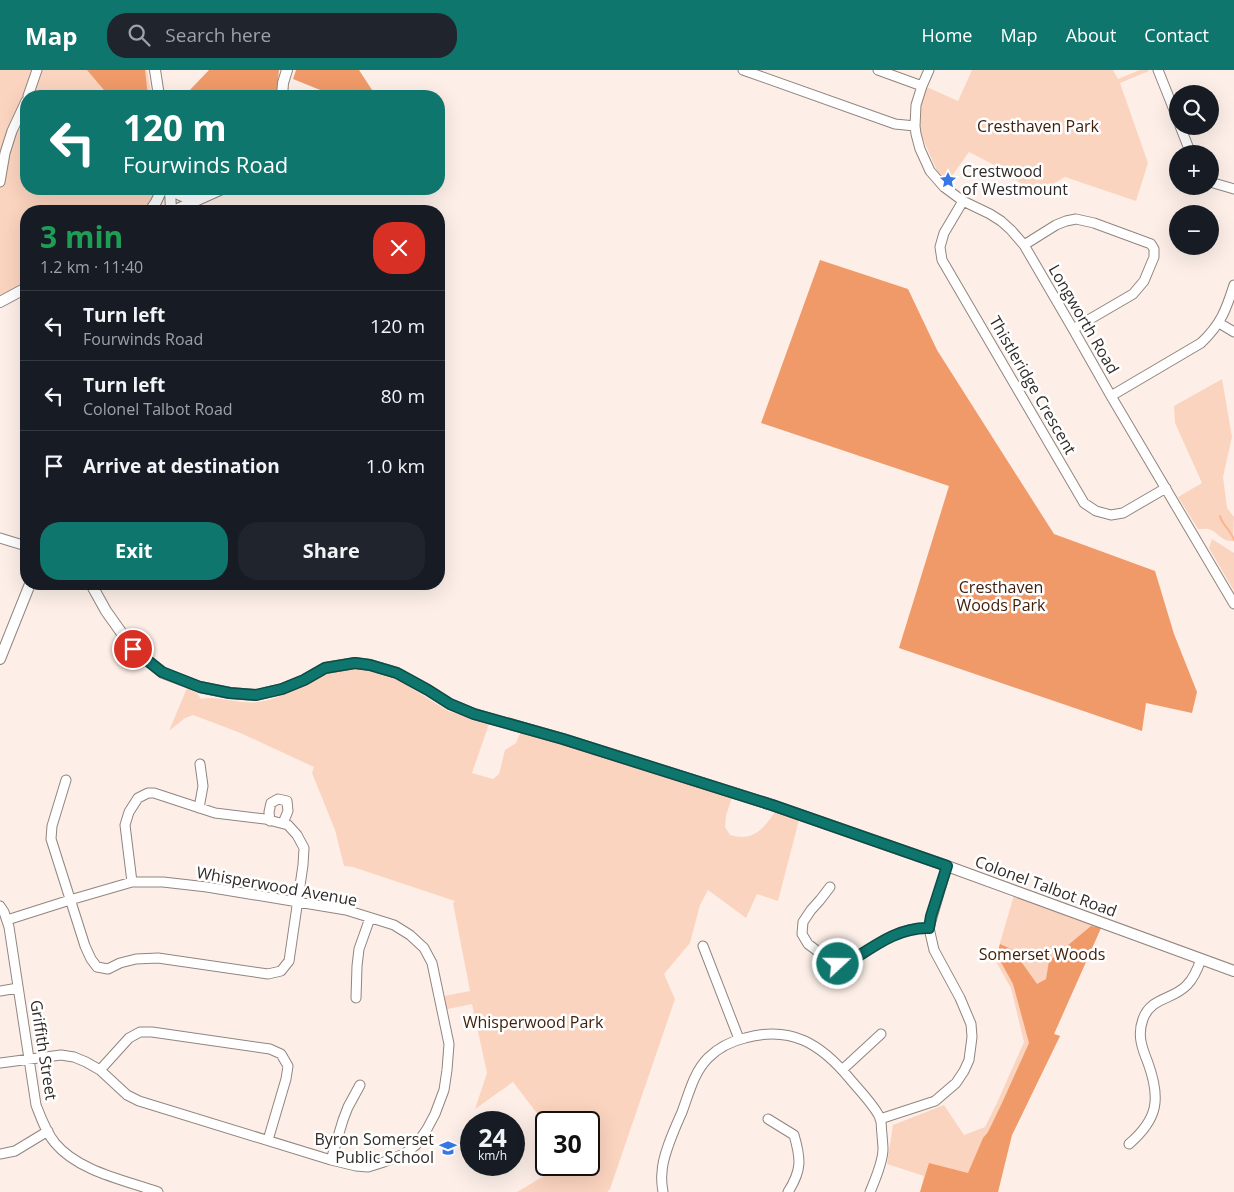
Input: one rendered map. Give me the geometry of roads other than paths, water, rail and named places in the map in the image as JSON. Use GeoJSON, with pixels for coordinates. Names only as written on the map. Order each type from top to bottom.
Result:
{"type":"FeatureCollection","features":[{"type":"Feature","properties":{"kind":"main road"},"geometry":{"type":"LineString","coordinates":[[154,70],[158,90]]}},
{"type":"Feature","properties":{"kind":"main road"},"geometry":{"type":"LineString","coordinates":[[282,90],[287,70]]}},
{"type":"Feature","properties":{"kind":"main road"},"geometry":{"type":"LineString","coordinates":[[178,195],[199,200]]}},
{"type":"Feature","properties":{"kind":"main road"},"geometry":{"type":"LineString","coordinates":[[187,205],[209,195]]}},
{"type":"Feature","properties":{"kind":"main road"},"geometry":{"type":"LineString","coordinates":[[194,205],[199,200]]}},
{"type":"Feature","properties":{"kind":"main road"},"geometry":{"type":"LineString","coordinates":[[0,302],[20,291]]}},
{"type":"Feature","properties":{"kind":"main road"},"geometry":{"type":"LineString","coordinates":[[0,659],[28,590]]}},
{"type":"Feature","properties":{"kind":"main road","name":"Colonel Talbot Road"},"geometry":{"type":"LineString","coordinates":[[94,590],[106,611],[133,649],[162,672],[200,687],[230,693],[256,695],[282,689],[304,680],[325,668],[355,663],[370,665],[397,673],[450,704],[474,714],[563,739],[772,805],[947,866],[1234,971]]}},
{"type":"Feature","properties":{"kind":"street"},"geometry":{"type":"LineString","coordinates":[[30,90],[37,70]]}},
{"type":"Feature","properties":{"kind":"street"},"geometry":{"type":"LineString","coordinates":[[743,70],[895,124],[915,126]]}},
{"type":"Feature","properties":{"kind":"street"},"geometry":{"type":"LineString","coordinates":[[878,70],[922,86]]}},
{"type":"Feature","properties":{"kind":"street","name":"Longworth Road"},"geometry":{"type":"LineString","coordinates":[[929,70],[916,105],[915,126],[920,149],[930,171],[944,187],[963,201],[1001,221],[1024,245],[1234,604]]}},
{"type":"Feature","properties":{"kind":"street"},"geometry":{"type":"LineString","coordinates":[[1158,70],[1169,98]]}},
{"type":"Feature","properties":{"kind":"street"},"geometry":{"type":"LineString","coordinates":[[0,182],[5,152],[20,114]]}},
{"type":"Feature","properties":{"kind":"street"},"geometry":{"type":"LineString","coordinates":[[1219,185],[1234,189]]}},
{"type":"Feature","properties":{"kind":"street","name":"Thistleridge Crescent"},"geometry":{"type":"LineString","coordinates":[[963,201],[944,233],[940,246],[942,260],[1084,503],[1096,511],[1111,515],[1123,513],[1166,488]]}},
{"type":"Feature","properties":{"kind":"street"},"geometry":{"type":"LineString","coordinates":[[1024,245],[1056,225],[1076,219],[1094,223],[1151,244],[1154,249],[1154,257],[1144,281],[1133,294],[1074,329]]}},
{"type":"Feature","properties":{"kind":"street"},"geometry":{"type":"LineString","coordinates":[[1111,396],[1201,343],[1210,335],[1219,323],[1234,285]]}},
{"type":"Feature","properties":{"kind":"street"},"geometry":{"type":"LineString","coordinates":[[1219,323],[1234,332]]}},
{"type":"Feature","properties":{"kind":"street"},"geometry":{"type":"LineString","coordinates":[[0,538],[20,544]]}},
{"type":"Feature","properties":{"kind":"street"},"geometry":{"type":"LineString","coordinates":[[198,808],[203,786],[200,764]]}},
{"type":"Feature","properties":{"kind":"street"},"geometry":{"type":"LineString","coordinates":[[66,780],[52,826],[51,839],[85,946],[91,959],[98,967],[108,969],[120,963],[136,959],[158,958],[268,974],[281,971],[289,961],[304,865],[304,848],[297,835],[288,825],[215,813],[154,793],[148,793],[138,798],[129,812],[125,825],[132,882]]}},
{"type":"Feature","properties":{"kind":"street"},"geometry":{"type":"LineString","coordinates":[[270,821],[271,803],[278,799],[287,801],[288,811],[283,823]]}},
{"type":"Feature","properties":{"kind":"street"},"geometry":{"type":"LineString","coordinates":[[880,1119],[935,1101],[956,1083],[969,1060],[972,1037],[971,1024],[960,998],[934,950],[929,928],[947,866]]}},
{"type":"Feature","properties":{"kind":"street","name":"Whisperwood Avenue"},"geometry":{"type":"LineString","coordinates":[[0,1063],[61,1055],[74,1057],[100,1070],[127,1095],[140,1101],[331,1160],[368,1167],[404,1154],[414,1147],[427,1129],[444,1090],[449,1044],[432,962],[424,948],[410,935],[394,925],[346,910],[207,887],[163,882],[132,882],[7,920]]}},
{"type":"Feature","properties":{"kind":"street"},"geometry":{"type":"LineString","coordinates":[[830,887],[803,922],[802,934],[808,944],[832,962],[846,964],[890,936],[904,930],[929,928]]}},
{"type":"Feature","properties":{"kind":"street","name":"Griffith Street"},"geometry":{"type":"LineString","coordinates":[[0,906],[9,926],[36,1105],[48,1131],[55,1143],[87,1168],[158,1192]]}},
{"type":"Feature","properties":{"kind":"street"},"geometry":{"type":"LineString","coordinates":[[356,998],[359,949],[370,918]]}},
{"type":"Feature","properties":{"kind":"street"},"geometry":{"type":"LineString","coordinates":[[703,946],[739,1039]]}},
{"type":"Feature","properties":{"kind":"street"},"geometry":{"type":"LineString","coordinates":[[1129,1144],[1140,1135],[1152,1117],[1155,1100],[1155,1086],[1139,1036],[1143,1018],[1152,1004],[1177,993],[1187,986],[1196,972],[1201,959]]}},
{"type":"Feature","properties":{"kind":"street"},"geometry":{"type":"LineString","coordinates":[[0,991],[18,988]]}},
{"type":"Feature","properties":{"kind":"street"},"geometry":{"type":"LineString","coordinates":[[100,1070],[129,1038],[140,1032],[152,1032],[270,1049],[281,1054],[288,1066],[268,1140]]}},
{"type":"Feature","properties":{"kind":"street"},"geometry":{"type":"LineString","coordinates":[[663,1192],[662,1171],[668,1148],[696,1073],[708,1058],[722,1047],[739,1039],[759,1034],[787,1035],[801,1039],[817,1048],[828,1055],[870,1104],[880,1119],[884,1150],[870,1192]]}},
{"type":"Feature","properties":{"kind":"street"},"geometry":{"type":"LineString","coordinates":[[842,1070],[880,1034]]}},
{"type":"Feature","properties":{"kind":"street"},"geometry":{"type":"LineString","coordinates":[[331,1160],[348,1107],[360,1085]]}},
{"type":"Feature","properties":{"kind":"street"},"geometry":{"type":"LineString","coordinates":[[768,1119],[794,1135],[798,1148],[799,1168],[788,1192]]}},
{"type":"Feature","properties":{"kind":"street"},"geometry":{"type":"LineString","coordinates":[[0,1154],[15,1151],[48,1131]]}},
{"type":"Feature","properties":{"kind":"waterway"},"geometry":{"type":"LineString","coordinates":[[1220,516],[1234,540]]}},
{"type":"Feature","properties":{"kind":"place","name":"Crestwood of Westmount"},"geometry":{"type":"Point","coordinates":[948,180]}},
{"type":"Feature","properties":{"kind":"place","name":"Byron Somerset Public School"},"geometry":{"type":"Point","coordinates":[448,1148]}},
{"type":"Feature","properties":{"kind":"park label","name":"Cresthaven Park"},"geometry":{"type":"Point","coordinates":[1038,126]}},
{"type":"Feature","properties":{"kind":"park label","name":"Cresthaven Woods Park"},"geometry":{"type":"Point","coordinates":[1001,596]}},
{"type":"Feature","properties":{"kind":"park label","name":"Somerset Woods"},"geometry":{"type":"Point","coordinates":[1042,954]}},
{"type":"Feature","properties":{"kind":"park label","name":"Whisperwood Park"},"geometry":{"type":"Point","coordinates":[533,1022]}}]}
